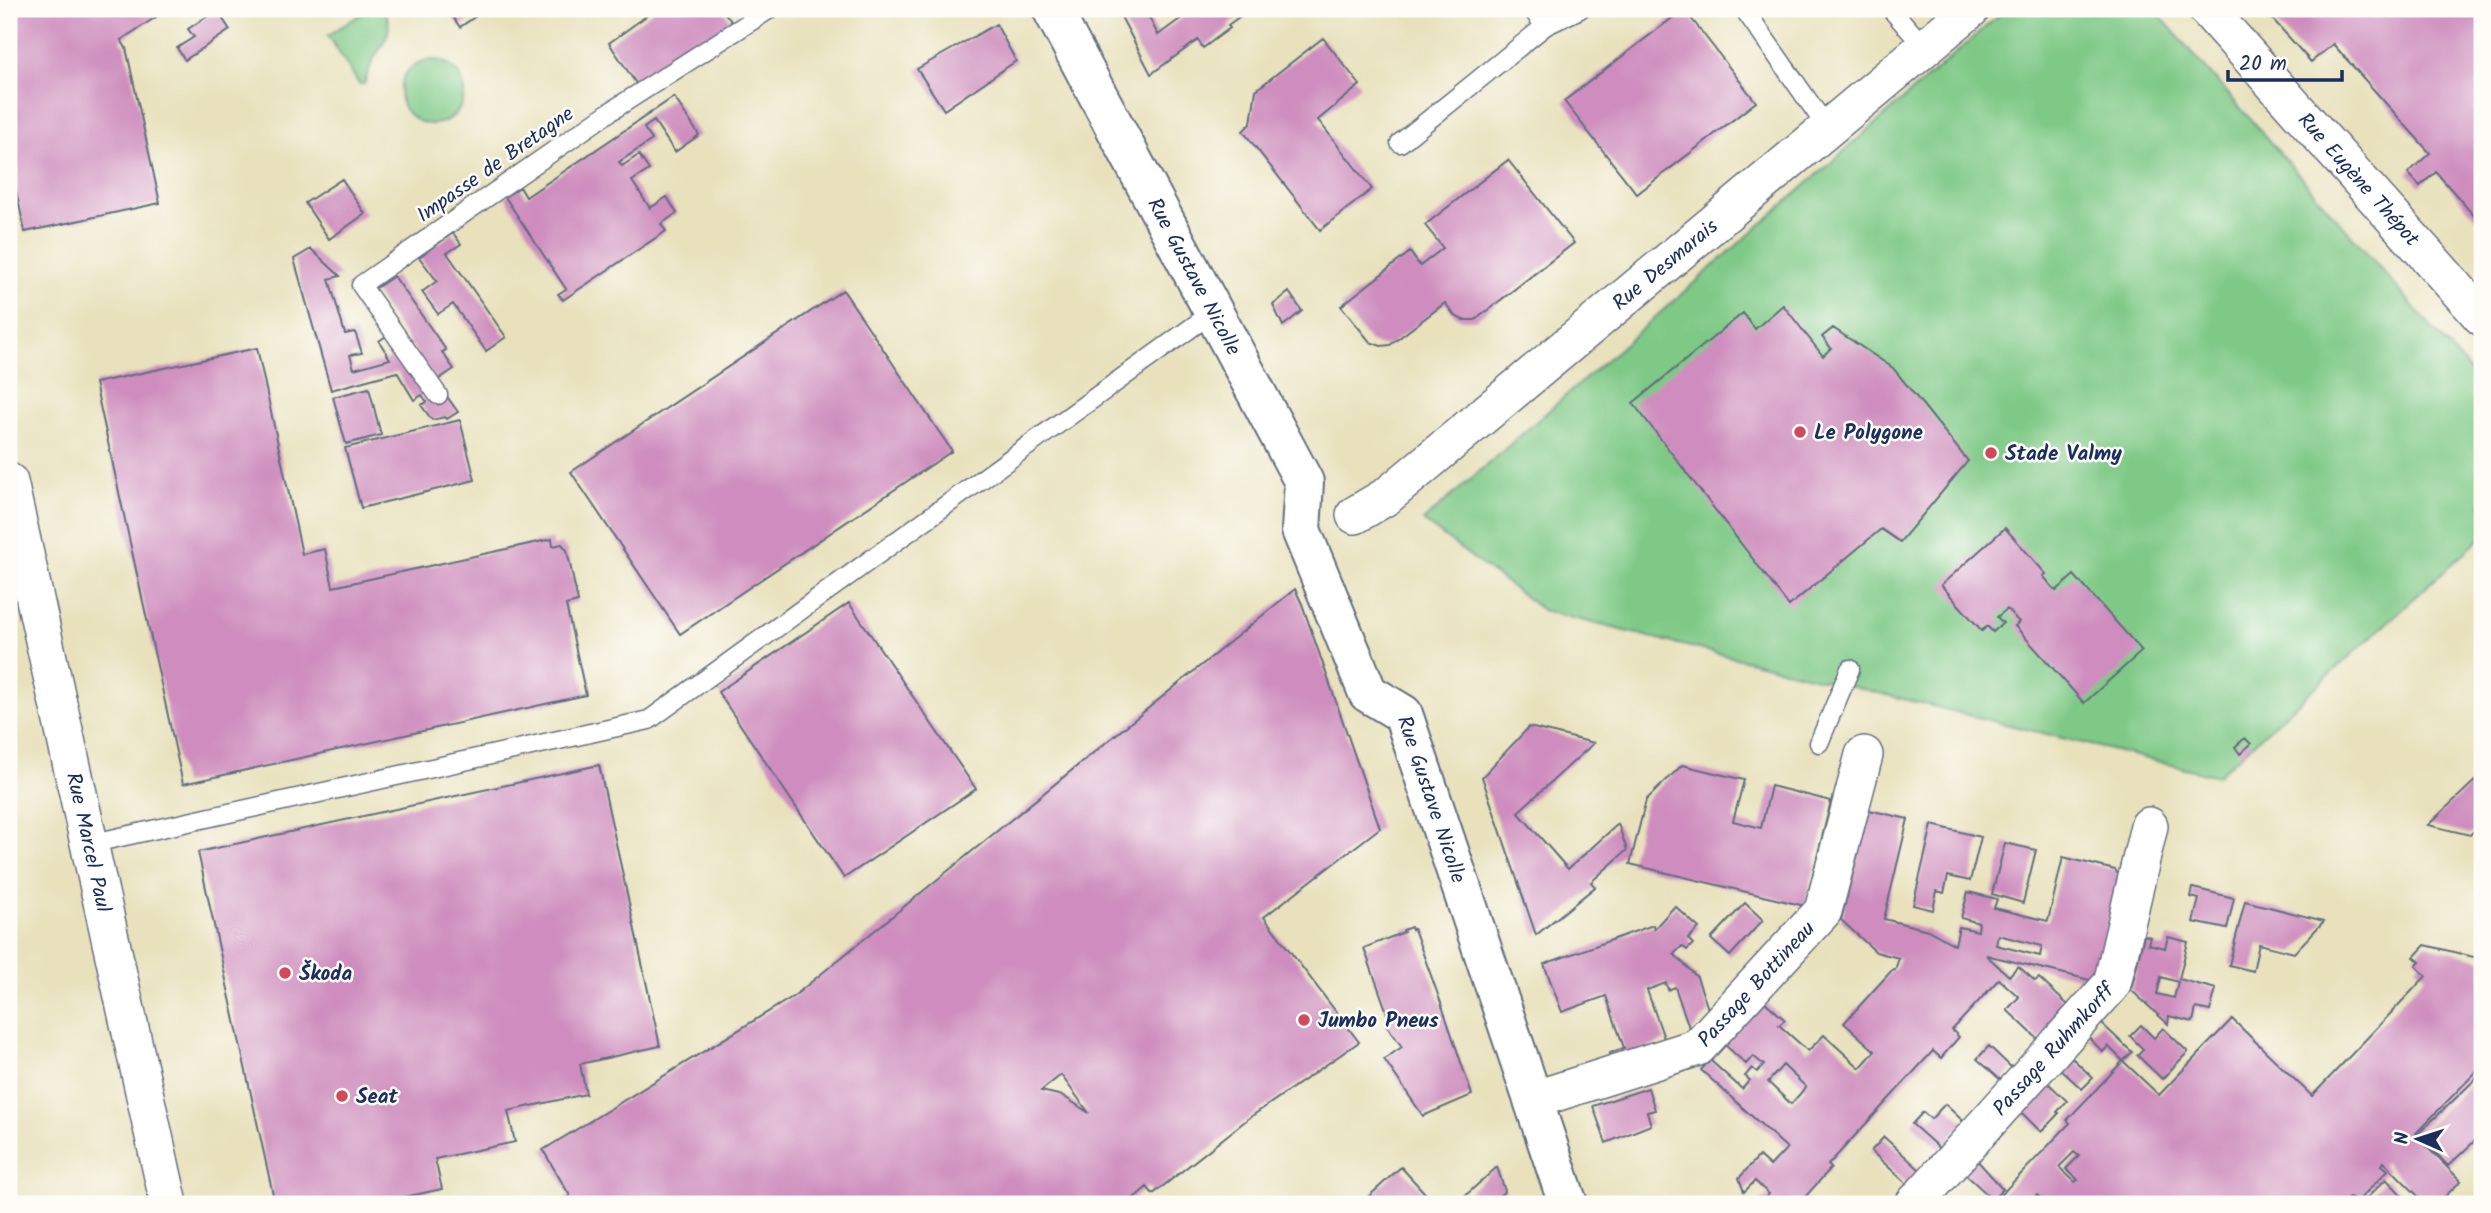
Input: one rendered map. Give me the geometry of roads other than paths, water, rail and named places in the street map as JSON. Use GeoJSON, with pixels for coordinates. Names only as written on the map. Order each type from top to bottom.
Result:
{"type":"FeatureCollection","features":[{"type":"Feature","properties":{"kind":"street","name":"Rue Gustave Nicolle"},"geometry":{"type":"LineString","coordinates":[[1052,9],[1297,469],[1301,530],[1368,694],[1403,714],[1568,1204]]}},
{"type":"Feature","properties":{"kind":"street","name":"Rue Desmarais"},"geometry":{"type":"LineString","coordinates":[[1355,515],[1387,496],[1970,9]]}},
{"type":"Feature","properties":{"kind":"street","name":"Rue Eugène Thépot"},"geometry":{"type":"LineString","coordinates":[[2207,9],[2482,317]]}},
{"type":"Feature","properties":{"kind":"street","name":"Rue Marcel Paul"},"geometry":{"type":"LineString","coordinates":[[9,482],[169,1204]]}},
{"type":"Feature","properties":{"kind":"street","name":"Passage Bottineau"},"geometry":{"type":"LineString","coordinates":[[1533,1100],[1698,1047],[1823,911],[1864,755]]}},
{"type":"Feature","properties":{"kind":"street","name":"Passage Ruhmkorff"},"geometry":{"type":"LineString","coordinates":[[1914,1204],[2112,984],[2149,826]]}},
{"type":"Feature","properties":{"kind":"lane","name":"Impasse de Bretagne"},"geometry":{"type":"LineString","coordinates":[[438,395],[361,285],[608,113],[770,9]]}},
{"type":"Feature","properties":{"kind":"lane"},"geometry":{"type":"LineString","coordinates":[[1532,9],[1545,26]]}},
{"type":"Feature","properties":{"kind":"lane"},"geometry":{"type":"LineString","coordinates":[[1400,143],[1545,26],[1580,9]]}},
{"type":"Feature","properties":{"kind":"lane"},"geometry":{"type":"LineString","coordinates":[[1744,9],[1828,129]]}},
{"type":"Feature","properties":{"kind":"lane"},"geometry":{"type":"LineString","coordinates":[[1891,9],[1925,48]]}},
{"type":"Feature","properties":{"kind":"lane"},"geometry":{"type":"LineString","coordinates":[[89,844],[649,720],[1213,312]]}},
{"type":"Feature","properties":{"kind":"lane"},"geometry":{"type":"LineString","coordinates":[[1819,743],[1850,669]]}},
{"type":"Feature","properties":{"kind":"place","name":"Le Polygone"},"geometry":{"type":"Point","coordinates":[1800,432]}},
{"type":"Feature","properties":{"kind":"place","name":"Stade Valmy"},"geometry":{"type":"Point","coordinates":[1991,453]}},
{"type":"Feature","properties":{"kind":"place","name":"Škoda"},"geometry":{"type":"Point","coordinates":[285,973]}},
{"type":"Feature","properties":{"kind":"place","name":"Jumbo Pneus"},"geometry":{"type":"Point","coordinates":[1304,1020]}},
{"type":"Feature","properties":{"kind":"place","name":"Seat"},"geometry":{"type":"Point","coordinates":[342,1096]}}]}
